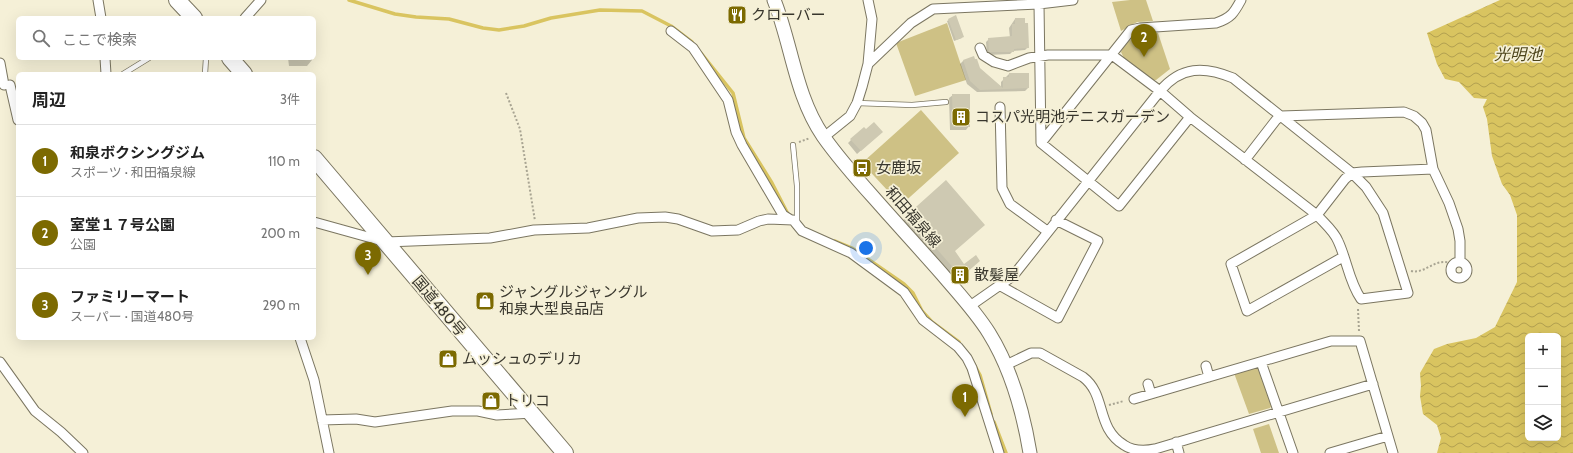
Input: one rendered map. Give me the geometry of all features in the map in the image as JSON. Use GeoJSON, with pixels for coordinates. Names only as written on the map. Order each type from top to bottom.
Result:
{"type":"FeatureCollection","features":[{"type":"Feature","properties":{"kind":"highway"},"geometry":{"type":"LineString","coordinates":[[177,0],[192,16]]}},
{"type":"Feature","properties":{"kind":"highway"},"geometry":{"type":"LineString","coordinates":[[232,60],[242,72]]}},
{"type":"Feature","properties":{"kind":"highway","name":"国道480号"},"geometry":{"type":"LineString","coordinates":[[316,160],[565,453]]}},
{"type":"Feature","properties":{"kind":"main road","name":"和田福泉線"},"geometry":{"type":"LineString","coordinates":[[774,0],[781,17],[804,100],[819,136],[970,306],[990,334],[1006,364],[1017,393],[1025,423],[1030,453]]}},
{"type":"Feature","properties":{"kind":"street"},"geometry":{"type":"LineString","coordinates":[[98,0],[101,16]]}},
{"type":"Feature","properties":{"kind":"street"},"geometry":{"type":"LineString","coordinates":[[247,16],[261,0]]}},
{"type":"Feature","properties":{"kind":"street"},"geometry":{"type":"LineString","coordinates":[[819,136],[850,116],[856,103],[868,64],[872,18],[868,0]]}},
{"type":"Feature","properties":{"kind":"street"},"geometry":{"type":"LineString","coordinates":[[868,64],[911,23],[933,9],[1039,4],[1073,0]]}},
{"type":"Feature","properties":{"kind":"street"},"geometry":{"type":"LineString","coordinates":[[1041,143],[1131,30],[1140,28],[1216,24],[1233,14],[1241,0]]}},
{"type":"Feature","properties":{"kind":"street"},"geometry":{"type":"LineString","coordinates":[[1039,4],[1041,143],[1119,206],[1190,117]]}},
{"type":"Feature","properties":{"kind":"street"},"geometry":{"type":"LineString","coordinates":[[671,32],[693,48],[728,100],[736,132],[742,145],[783,216],[795,223],[802,231],[851,252],[904,292],[923,320],[958,347],[967,358],[972,368],[999,453]]}},
{"type":"Feature","properties":{"kind":"street"},"geometry":{"type":"LineString","coordinates":[[970,306],[1013,276],[1047,231],[1087,181],[1160,91],[1167,82],[1186,72],[1205,70],[1214,71],[1233,78],[1352,173],[1366,187],[1383,213],[1408,293],[1362,299],[1356,291],[1338,241],[1331,230],[1317,214],[1245,160],[1190,117],[1160,91],[1112,55],[1048,55],[1029,58],[1008,66],[994,62],[983,55],[980,48]]}},
{"type":"Feature","properties":{"kind":"street"},"geometry":{"type":"LineString","coordinates":[[105,60],[106,72]]}},
{"type":"Feature","properties":{"kind":"street"},"geometry":{"type":"LineString","coordinates":[[0,63],[16,113]]}},
{"type":"Feature","properties":{"kind":"street"},"geometry":{"type":"LineString","coordinates":[[1000,107],[1002,188],[1010,204],[1047,231]]}},
{"type":"Feature","properties":{"kind":"street"},"geometry":{"type":"LineString","coordinates":[[1245,160],[1276,120],[1281,116],[1404,112],[1414,116],[1422,122],[1426,130],[1433,170],[1454,216],[1460,241],[1456,263]]}},
{"type":"Feature","properties":{"kind":"street"},"geometry":{"type":"LineString","coordinates":[[1343,258],[1246,311],[1231,264],[1317,214],[1345,179],[1352,173],[1433,170]]}},
{"type":"Feature","properties":{"kind":"street"},"geometry":{"type":"LineString","coordinates":[[316,223],[386,242],[490,238],[537,230],[588,228],[638,218],[665,217],[678,219],[712,231],[738,230],[759,221],[768,220],[795,223]]}},
{"type":"Feature","properties":{"kind":"street"},"geometry":{"type":"LineString","coordinates":[[999,285],[1058,318],[1098,241],[1056,220]]}},
{"type":"Feature","properties":{"kind":"street"},"geometry":{"type":"LineString","coordinates":[[301,340],[314,380],[329,453]]}},
{"type":"Feature","properties":{"kind":"street"},"geometry":{"type":"LineString","coordinates":[[1134,399],[1331,341],[1360,341],[1393,453]]}},
{"type":"Feature","properties":{"kind":"street"},"geometry":{"type":"LineString","coordinates":[[1006,364],[1031,353],[1040,353],[1088,381],[1095,391],[1109,432],[1126,447],[1139,450],[1149,450],[1373,384]]}},
{"type":"Feature","properties":{"kind":"street"},"geometry":{"type":"LineString","coordinates":[[0,362],[35,410],[61,432],[82,453]]}},
{"type":"Feature","properties":{"kind":"street"},"geometry":{"type":"LineString","coordinates":[[1261,362],[1293,453]]}},
{"type":"Feature","properties":{"kind":"street"},"geometry":{"type":"LineString","coordinates":[[1206,366],[1209,377]]}},
{"type":"Feature","properties":{"kind":"street"},"geometry":{"type":"LineString","coordinates":[[1148,384],[1151,394]]}},
{"type":"Feature","properties":{"kind":"street"},"geometry":{"type":"LineString","coordinates":[[322,420],[356,419],[375,422],[452,411],[478,411],[497,416],[532,413]]}},
{"type":"Feature","properties":{"kind":"street"},"geometry":{"type":"LineString","coordinates":[[1330,453],[1388,436]]}},
{"type":"Feature","properties":{"kind":"street"},"geometry":{"type":"LineString","coordinates":[[1176,442],[1179,453]]}},
{"type":"Feature","properties":{"kind":"lane"},"geometry":{"type":"LineString","coordinates":[[126,72],[146,60]]}},
{"type":"Feature","properties":{"kind":"lane"},"geometry":{"type":"LineString","coordinates":[[205,72],[206,60]]}},
{"type":"Feature","properties":{"kind":"lane"},"geometry":{"type":"LineString","coordinates":[[856,103],[912,105],[946,102]]}},
{"type":"Feature","properties":{"kind":"lane"},"geometry":{"type":"LineString","coordinates":[[793,145],[797,186],[795,223]]}},
{"type":"Feature","properties":{"kind":"path"},"geometry":{"type":"LineString","coordinates":[[506,93],[520,129],[537,230]]}},
{"type":"Feature","properties":{"kind":"path"},"geometry":{"type":"LineString","coordinates":[[793,145],[819,136]]}},
{"type":"Feature","properties":{"kind":"path"},"geometry":{"type":"LineString","coordinates":[[1408,270],[1420,272],[1437,262],[1443,261],[1456,263]]}},
{"type":"Feature","properties":{"kind":"path"},"geometry":{"type":"LineString","coordinates":[[1360,341],[1358,306],[1362,299]]}},
{"type":"Feature","properties":{"kind":"path"},"geometry":{"type":"LineString","coordinates":[[1100,408],[1132,398],[1134,399]]}},
{"type":"Feature","properties":{"kind":"shaded area"},"geometry":{"type":"Polygon","coordinates":[[[1146,0],[1153,21],[1137,22],[1121,31],[1112,2],[1146,0]]]}},
{"type":"Feature","properties":{"kind":"shaded area"},"geometry":{"type":"Polygon","coordinates":[[[947,23],[966,80],[915,96],[896,43],[947,23]]]}},
{"type":"Feature","properties":{"kind":"shaded area"},"geometry":{"type":"Polygon","coordinates":[[[1158,33],[1170,69],[1156,80],[1151,80],[1124,58],[1121,52],[1132,39],[1141,35],[1158,33]]]}},
{"type":"Feature","properties":{"kind":"shaded area"},"geometry":{"type":"Polygon","coordinates":[[[921,110],[959,153],[901,205],[862,163],[921,110]]]}},
{"type":"Feature","properties":{"kind":"shaded area"},"geometry":{"type":"Polygon","coordinates":[[[1256,366],[1259,369],[1272,405],[1270,408],[1249,414],[1234,373],[1256,366]]]}},
{"type":"Feature","properties":{"kind":"shaded area"},"geometry":{"type":"Polygon","coordinates":[[[1269,424],[1279,453],[1261,453],[1253,429],[1269,424]]]}},
{"type":"Feature","properties":{"kind":"water","name":"光明池"},"geometry":{"type":"Polygon","coordinates":[[[1500,0],[1573,0],[1573,453],[1437,453],[1441,438],[1437,425],[1423,414],[1420,396],[1420,373],[1434,349],[1447,344],[1476,338],[1495,327],[1517,282],[1517,215],[1510,195],[1502,184],[1492,156],[1487,119],[1483,107],[1487,99],[1474,98],[1459,82],[1445,79],[1437,64],[1427,33],[1500,0]]]}},
{"type":"Feature","properties":{"kind":"building"},"geometry":{"type":"Polygon","coordinates":[[[956,15],[964,37],[956,40],[948,19],[956,15]]]}},
{"type":"Feature","properties":{"kind":"building"},"geometry":{"type":"Polygon","coordinates":[[[1015,18],[1025,18],[1025,23],[1028,23],[1029,48],[1014,49],[1014,52],[989,52],[988,38],[1012,36],[1012,24],[1015,24],[1015,18]]]}},
{"type":"Feature","properties":{"kind":"building"},"geometry":{"type":"Polygon","coordinates":[[[974,56],[975,59],[977,59],[980,68],[1003,88],[1003,77],[1009,77],[1009,73],[1029,73],[1029,88],[980,90],[970,81],[963,60],[974,56]]]}},
{"type":"Feature","properties":{"kind":"building","name":"コスパ光明池テニスガーデン"},"geometry":{"type":"Polygon","coordinates":[[[952,94],[970,94],[970,127],[953,127],[952,94]]]}},
{"type":"Feature","properties":{"kind":"building"},"geometry":{"type":"Polygon","coordinates":[[[874,122],[883,132],[861,151],[850,139],[864,127],[866,129],[874,122]]]}},
{"type":"Feature","properties":{"kind":"building"},"geometry":{"type":"Polygon","coordinates":[[[946,180],[985,225],[955,251],[964,264],[976,255],[980,261],[959,279],[954,272],[956,271],[907,215],[946,180]]]}},
{"type":"Feature","properties":{"kind":"waterway"},"geometry":{"type":"LineString","coordinates":[[349,0],[395,14],[449,19],[483,28],[499,30],[524,26],[551,18],[600,10],[642,11],[671,26],[692,42]]}},
{"type":"Feature","properties":{"kind":"waterway"},"geometry":{"type":"LineString","coordinates":[[701,53],[733,93],[744,138],[772,183],[789,216]]}},
{"type":"Feature","properties":{"kind":"waterway"},"geometry":{"type":"LineString","coordinates":[[835,241],[852,248],[904,284],[913,293],[922,311],[932,322],[959,342]]}},
{"type":"Feature","properties":{"kind":"waterway"},"geometry":{"type":"LineString","coordinates":[[970,357],[980,375],[991,414]]}},
{"type":"Feature","properties":{"kind":"waterway"},"geometry":{"type":"LineString","coordinates":[[994,422],[1006,453]]}},
{"type":"Feature","properties":{"kind":"place","name":"クローバー"},"geometry":{"type":"Point","coordinates":[737,15]}},
{"type":"Feature","properties":{"kind":"place","name":"室堂１７号公園"},"geometry":{"type":"Point","coordinates":[1144,57]}},
{"type":"Feature","properties":{"kind":"place","name":"コスパ光明池テニスガーデン"},"geometry":{"type":"Point","coordinates":[961,117]}},
{"type":"Feature","properties":{"kind":"place","name":"女鹿坂"},"geometry":{"type":"Point","coordinates":[862,168]}},
{"type":"Feature","properties":{"kind":"place","name":"ファミリーマート"},"geometry":{"type":"Point","coordinates":[368,275]}},
{"type":"Feature","properties":{"kind":"place","name":"散髪屋"},"geometry":{"type":"Point","coordinates":[960,275]}},
{"type":"Feature","properties":{"kind":"place","name":"ジャングルジャングル 和泉大型良品店"},"geometry":{"type":"Point","coordinates":[485,301]}},
{"type":"Feature","properties":{"kind":"place","name":"ムッシュのデリカ"},"geometry":{"type":"Point","coordinates":[448,359]}},
{"type":"Feature","properties":{"kind":"place","name":"トリコ"},"geometry":{"type":"Point","coordinates":[491,401]}},
{"type":"Feature","properties":{"kind":"place","name":"和泉ボクシングジム"},"geometry":{"type":"Point","coordinates":[965,417]}}]}
